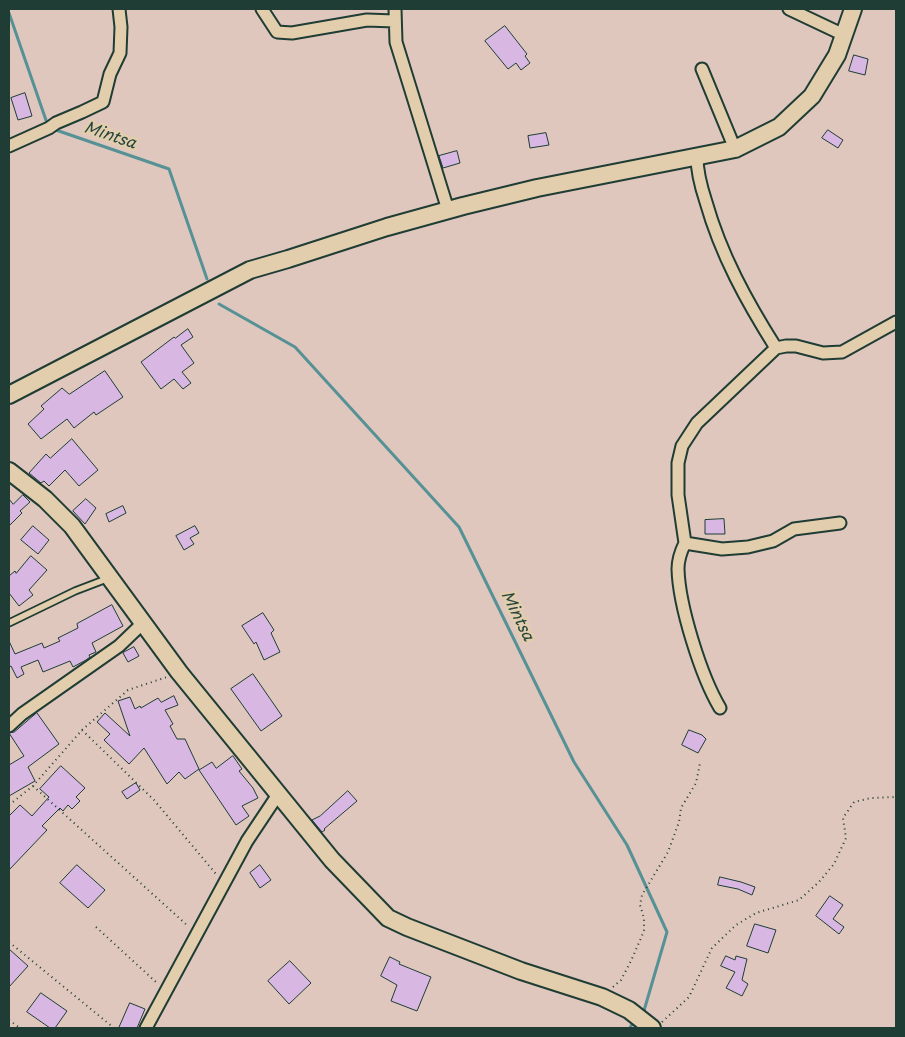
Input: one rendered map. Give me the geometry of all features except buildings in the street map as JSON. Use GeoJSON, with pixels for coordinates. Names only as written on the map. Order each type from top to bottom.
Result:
{"type":"FeatureCollection","features":[{"type":"Feature","properties":{"kind":"street"},"geometry":{"type":"LineString","coordinates":[[9,146],[104,102],[110,74],[120,53],[121,27],[119,9]]}},
{"type":"Feature","properties":{"kind":"street"},"geometry":{"type":"LineString","coordinates":[[262,9],[277,32],[292,33],[366,20],[394,21]]}},
{"type":"Feature","properties":{"kind":"street"},"geometry":{"type":"LineString","coordinates":[[394,9],[396,42],[448,210]]}},
{"type":"Feature","properties":{"kind":"street"},"geometry":{"type":"LineString","coordinates":[[789,9],[844,35]]}},
{"type":"Feature","properties":{"kind":"street"},"geometry":{"type":"LineString","coordinates":[[9,395],[250,270],[448,210],[537,188],[735,149],[779,127],[812,96],[837,56],[853,9]]}},
{"type":"Feature","properties":{"kind":"street"},"geometry":{"type":"LineString","coordinates":[[702,69],[735,149]]}},
{"type":"Feature","properties":{"kind":"street"},"geometry":{"type":"LineString","coordinates":[[697,157],[697,173],[711,221],[736,281],[776,348]]}},
{"type":"Feature","properties":{"kind":"street"},"geometry":{"type":"LineString","coordinates":[[720,708],[711,693],[683,604],[678,569],[680,552],[685,543],[678,495],[678,463],[682,446],[697,423],[776,348],[796,346],[823,353],[842,352],[896,322]]}},
{"type":"Feature","properties":{"kind":"street"},"geometry":{"type":"LineString","coordinates":[[9,471],[45,500],[72,526],[179,672],[332,860],[388,918],[521,971],[602,997],[657,1025]]}},
{"type":"Feature","properties":{"kind":"street"},"geometry":{"type":"LineString","coordinates":[[685,543],[722,549],[748,547],[773,541],[794,528],[840,523]]}},
{"type":"Feature","properties":{"kind":"street"},"geometry":{"type":"LineString","coordinates":[[9,726],[22,714],[119,646],[143,622]]}},
{"type":"Feature","properties":{"kind":"street"},"geometry":{"type":"LineString","coordinates":[[146,1028],[247,841],[279,793]]}},
{"type":"Feature","properties":{"kind":"lane"},"geometry":{"type":"LineString","coordinates":[[9,623],[59,598],[111,577]]}},
{"type":"Feature","properties":{"kind":"path"},"geometry":{"type":"LineString","coordinates":[[9,805],[33,786],[82,730],[128,690],[179,672]]}},
{"type":"Feature","properties":{"kind":"path"},"geometry":{"type":"LineString","coordinates":[[82,730],[154,800],[224,884]]}},
{"type":"Feature","properties":{"kind":"path"},"geometry":{"type":"LineString","coordinates":[[602,997],[621,980],[644,931],[644,918],[640,905],[642,895],[668,852],[679,822],[680,808],[696,782],[700,763]]}},
{"type":"Feature","properties":{"kind":"path"},"geometry":{"type":"LineString","coordinates":[[33,786],[197,934]]}},
{"type":"Feature","properties":{"kind":"path"},"geometry":{"type":"LineString","coordinates":[[657,1025],[688,997],[712,948],[736,925],[756,913],[799,900],[820,882],[834,864],[846,838],[843,818],[854,802],[871,798],[896,797]]}},
{"type":"Feature","properties":{"kind":"path"},"geometry":{"type":"LineString","coordinates":[[96,927],[166,992]]}},
{"type":"Feature","properties":{"kind":"path"},"geometry":{"type":"LineString","coordinates":[[9,942],[114,1028]]}},
{"type":"Feature","properties":{"kind":"path"},"geometry":{"type":"LineString","coordinates":[[9,1020],[20,1028]]}},
{"type":"Feature","properties":{"kind":"waterway","name":"Mintsa"},"geometry":{"type":"LineString","coordinates":[[9,13],[48,126]]}},
{"type":"Feature","properties":{"kind":"waterway","name":"Mintsa"},"geometry":{"type":"LineString","coordinates":[[53,129],[169,169],[207,279]]}},
{"type":"Feature","properties":{"kind":"waterway","name":"Mintsa"},"geometry":{"type":"LineString","coordinates":[[219,304],[295,347],[459,527],[574,762],[627,845],[667,932],[643,1014]]}},
{"type":"Feature","properties":{"kind":"waterway","name":"Mintsa"},"geometry":{"type":"LineString","coordinates":[[630,1028],[632,1024]]}}]}
